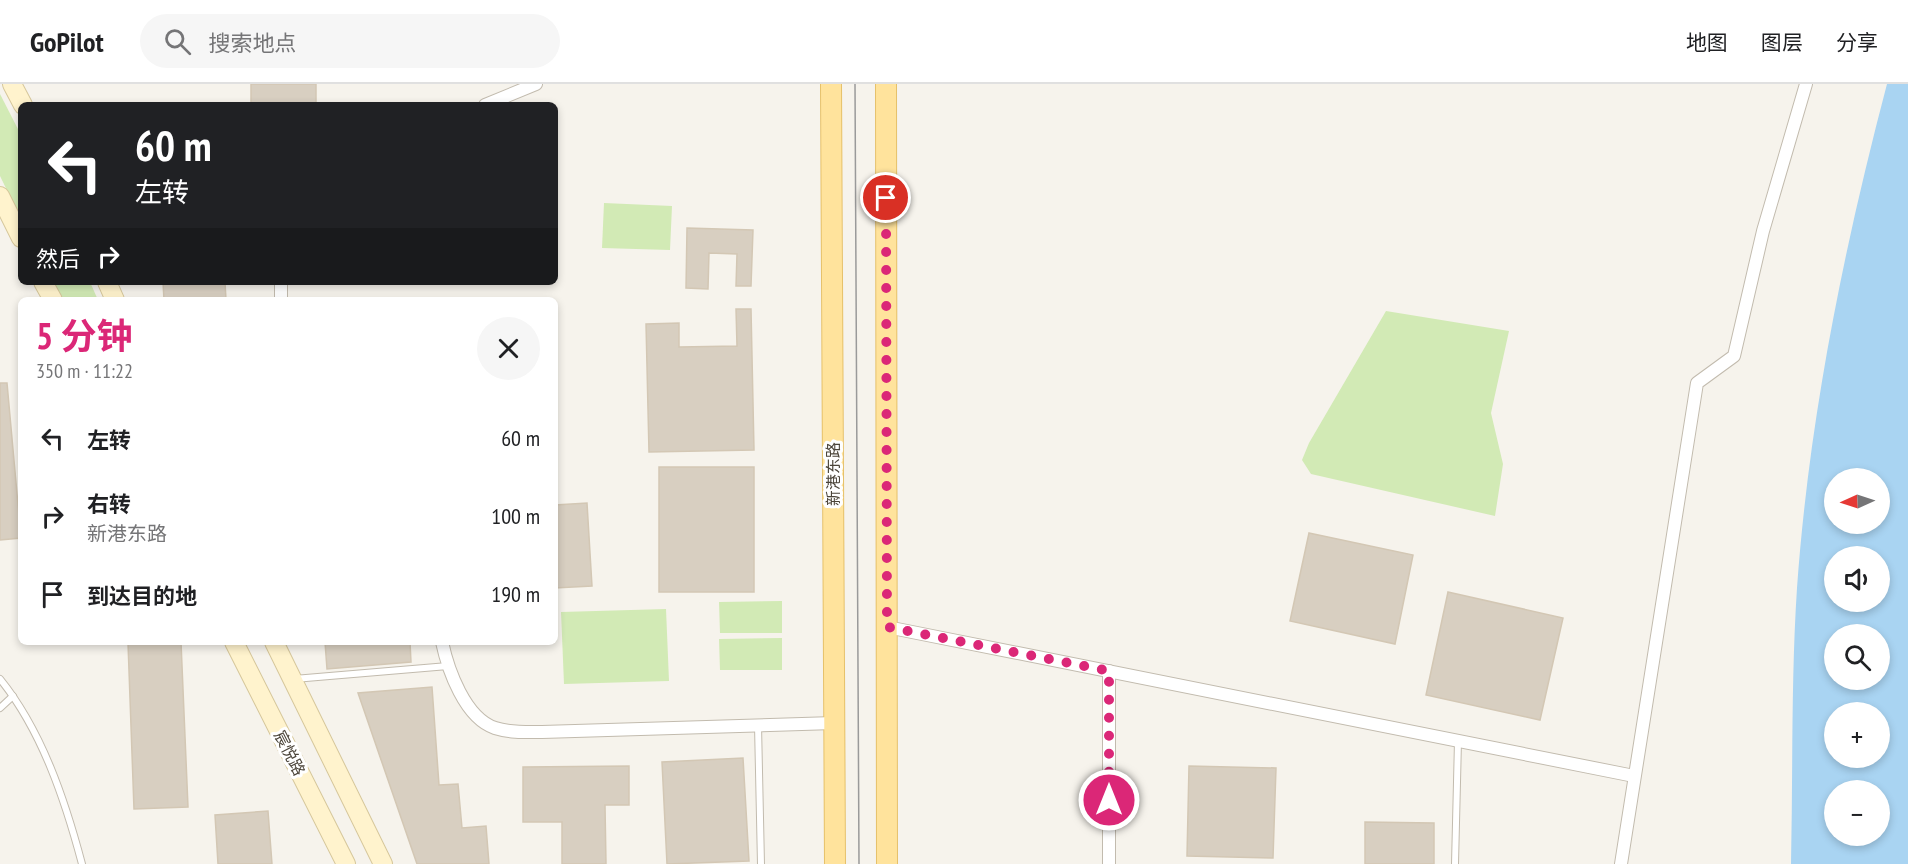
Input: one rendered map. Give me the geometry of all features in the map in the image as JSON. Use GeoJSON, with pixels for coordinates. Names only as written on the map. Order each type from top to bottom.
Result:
{"type":"FeatureCollection","features":[{"type":"Feature","properties":{"kind":"main road","name":"新港东路"},"geometry":{"type":"LineString","coordinates":[[831,84],[835,864]]}},
{"type":"Feature","properties":{"kind":"main road"},"geometry":{"type":"LineString","coordinates":[[886,84],[887,864]]}},
{"type":"Feature","properties":{"kind":"street"},"geometry":{"type":"LineString","coordinates":[[12,84],[21,102]]}},
{"type":"Feature","properties":{"kind":"street"},"geometry":{"type":"LineString","coordinates":[[492,102],[537,84]]}},
{"type":"Feature","properties":{"kind":"street"},"geometry":{"type":"LineString","coordinates":[[1621,864],[1697,383],[1734,356],[1763,231],[1806,84]]}},
{"type":"Feature","properties":{"kind":"street"},"geometry":{"type":"LineString","coordinates":[[0,196],[18,232]]}},
{"type":"Feature","properties":{"kind":"street"},"geometry":{"type":"LineString","coordinates":[[887,627],[1634,776]]}},
{"type":"Feature","properties":{"kind":"street","name":"宸悦路"},"geometry":{"type":"LineString","coordinates":[[236,645],[346,864]]}},
{"type":"Feature","properties":{"kind":"street","name":"宸悦路"},"geometry":{"type":"LineString","coordinates":[[275,645],[383,864]]}},
{"type":"Feature","properties":{"kind":"street"},"geometry":{"type":"LineString","coordinates":[[443,645],[449,666],[477,716],[493,728],[515,732],[834,723]]}},
{"type":"Feature","properties":{"kind":"street"},"geometry":{"type":"LineString","coordinates":[[1109,671],[1109,864]]}},
{"type":"Feature","properties":{"kind":"lane"},"geometry":{"type":"LineString","coordinates":[[292,680],[449,666]]}},
{"type":"Feature","properties":{"kind":"lane"},"geometry":{"type":"LineString","coordinates":[[0,679],[13,696],[36,736],[72,829],[82,864]]}},
{"type":"Feature","properties":{"kind":"lane"},"geometry":{"type":"LineString","coordinates":[[0,708],[13,696]]}},
{"type":"Feature","properties":{"kind":"lane"},"geometry":{"type":"LineString","coordinates":[[758,725],[761,864]]}},
{"type":"Feature","properties":{"kind":"lane"},"geometry":{"type":"LineString","coordinates":[[1455,864],[1458,741]]}},
{"type":"Feature","properties":{"kind":"green space"},"geometry":{"type":"Polygon","coordinates":[[[0,94],[18,129],[18,213],[0,176],[0,94]]]}},
{"type":"Feature","properties":{"kind":"green space"},"geometry":{"type":"Polygon","coordinates":[[[604,203],[672,206],[670,250],[602,248],[604,203]]]}},
{"type":"Feature","properties":{"kind":"green space"},"geometry":{"type":"Polygon","coordinates":[[[54,285],[91,285],[97,297],[60,297],[54,285]]]}},
{"type":"Feature","properties":{"kind":"green space"},"geometry":{"type":"Polygon","coordinates":[[[1386,311],[1509,331],[1491,413],[1503,464],[1495,516],[1311,474],[1302,460],[1309,443],[1386,311]]]}},
{"type":"Feature","properties":{"kind":"green space"},"geometry":{"type":"Polygon","coordinates":[[[782,601],[782,633],[720,633],[719,602],[782,601]]]}},
{"type":"Feature","properties":{"kind":"green space"},"geometry":{"type":"Polygon","coordinates":[[[666,609],[669,681],[564,684],[561,612],[666,609]]]}},
{"type":"Feature","properties":{"kind":"green space"},"geometry":{"type":"Polygon","coordinates":[[[782,638],[782,670],[720,670],[719,639],[782,638]]]}},
{"type":"Feature","properties":{"kind":"water"},"geometry":{"type":"Polygon","coordinates":[[[1887,84],[1908,84],[1908,864],[1791,864],[1794,657],[1803,525],[1819,397],[1856,208],[1887,84]]]}},
{"type":"Feature","properties":{"kind":"building"},"geometry":{"type":"Polygon","coordinates":[[[251,84],[316,84],[316,102],[251,102],[251,84]]]}},
{"type":"Feature","properties":{"kind":"building"},"geometry":{"type":"Polygon","coordinates":[[[687,228],[753,230],[751,286],[736,286],[737,254],[709,253],[708,289],[686,288],[687,228]]]}},
{"type":"Feature","properties":{"kind":"building"},"geometry":{"type":"Polygon","coordinates":[[[163,285],[225,285],[226,297],[164,297],[163,285]]]}},
{"type":"Feature","properties":{"kind":"building"},"geometry":{"type":"Polygon","coordinates":[[[736,309],[751,309],[754,450],[649,452],[646,324],[679,323],[679,347],[737,346],[736,309]]]}},
{"type":"Feature","properties":{"kind":"building"},"geometry":{"type":"Polygon","coordinates":[[[0,383],[7,383],[18,505],[18,538],[0,540],[0,383]]]}},
{"type":"Feature","properties":{"kind":"building"},"geometry":{"type":"Polygon","coordinates":[[[659,467],[754,467],[754,592],[659,592],[659,467]]]}},
{"type":"Feature","properties":{"kind":"building"},"geometry":{"type":"Polygon","coordinates":[[[587,503],[592,586],[558,588],[558,505],[587,503]]]}},
{"type":"Feature","properties":{"kind":"building"},"geometry":{"type":"Polygon","coordinates":[[[1309,533],[1413,555],[1395,644],[1290,621],[1309,533]]]}},
{"type":"Feature","properties":{"kind":"building"},"geometry":{"type":"Polygon","coordinates":[[[1448,592],[1563,618],[1540,720],[1426,695],[1448,592]]]}},
{"type":"Feature","properties":{"kind":"building"},"geometry":{"type":"Polygon","coordinates":[[[128,645],[181,645],[188,807],[134,809],[128,645]]]}},
{"type":"Feature","properties":{"kind":"building"},"geometry":{"type":"Polygon","coordinates":[[[325,645],[410,645],[411,662],[327,669],[325,645]]]}},
{"type":"Feature","properties":{"kind":"building"},"geometry":{"type":"Polygon","coordinates":[[[432,687],[439,785],[458,784],[462,828],[486,826],[489,864],[417,864],[358,693],[432,687]]]}},
{"type":"Feature","properties":{"kind":"building"},"geometry":{"type":"Polygon","coordinates":[[[743,758],[749,861],[667,864],[662,762],[743,758]]]}},
{"type":"Feature","properties":{"kind":"building"},"geometry":{"type":"Polygon","coordinates":[[[629,766],[629,805],[605,805],[606,864],[562,864],[562,822],[523,822],[523,767],[629,766]]]}},
{"type":"Feature","properties":{"kind":"building"},"geometry":{"type":"Polygon","coordinates":[[[1189,766],[1276,768],[1273,858],[1187,856],[1189,766]]]}},
{"type":"Feature","properties":{"kind":"building"},"geometry":{"type":"Polygon","coordinates":[[[268,811],[272,864],[218,864],[215,815],[268,811]]]}},
{"type":"Feature","properties":{"kind":"building"},"geometry":{"type":"Polygon","coordinates":[[[1365,822],[1434,823],[1434,864],[1365,864],[1365,822]]]}},
{"type":"Feature","properties":{"kind":"tram line"},"geometry":{"type":"LineString","coordinates":[[855,84],[859,864]]}},
{"type":"Feature","properties":{"kind":"route"},"geometry":{"type":"LineString","coordinates":[[886,198],[887,627],[1109,671],[1109,800]]}}]}
